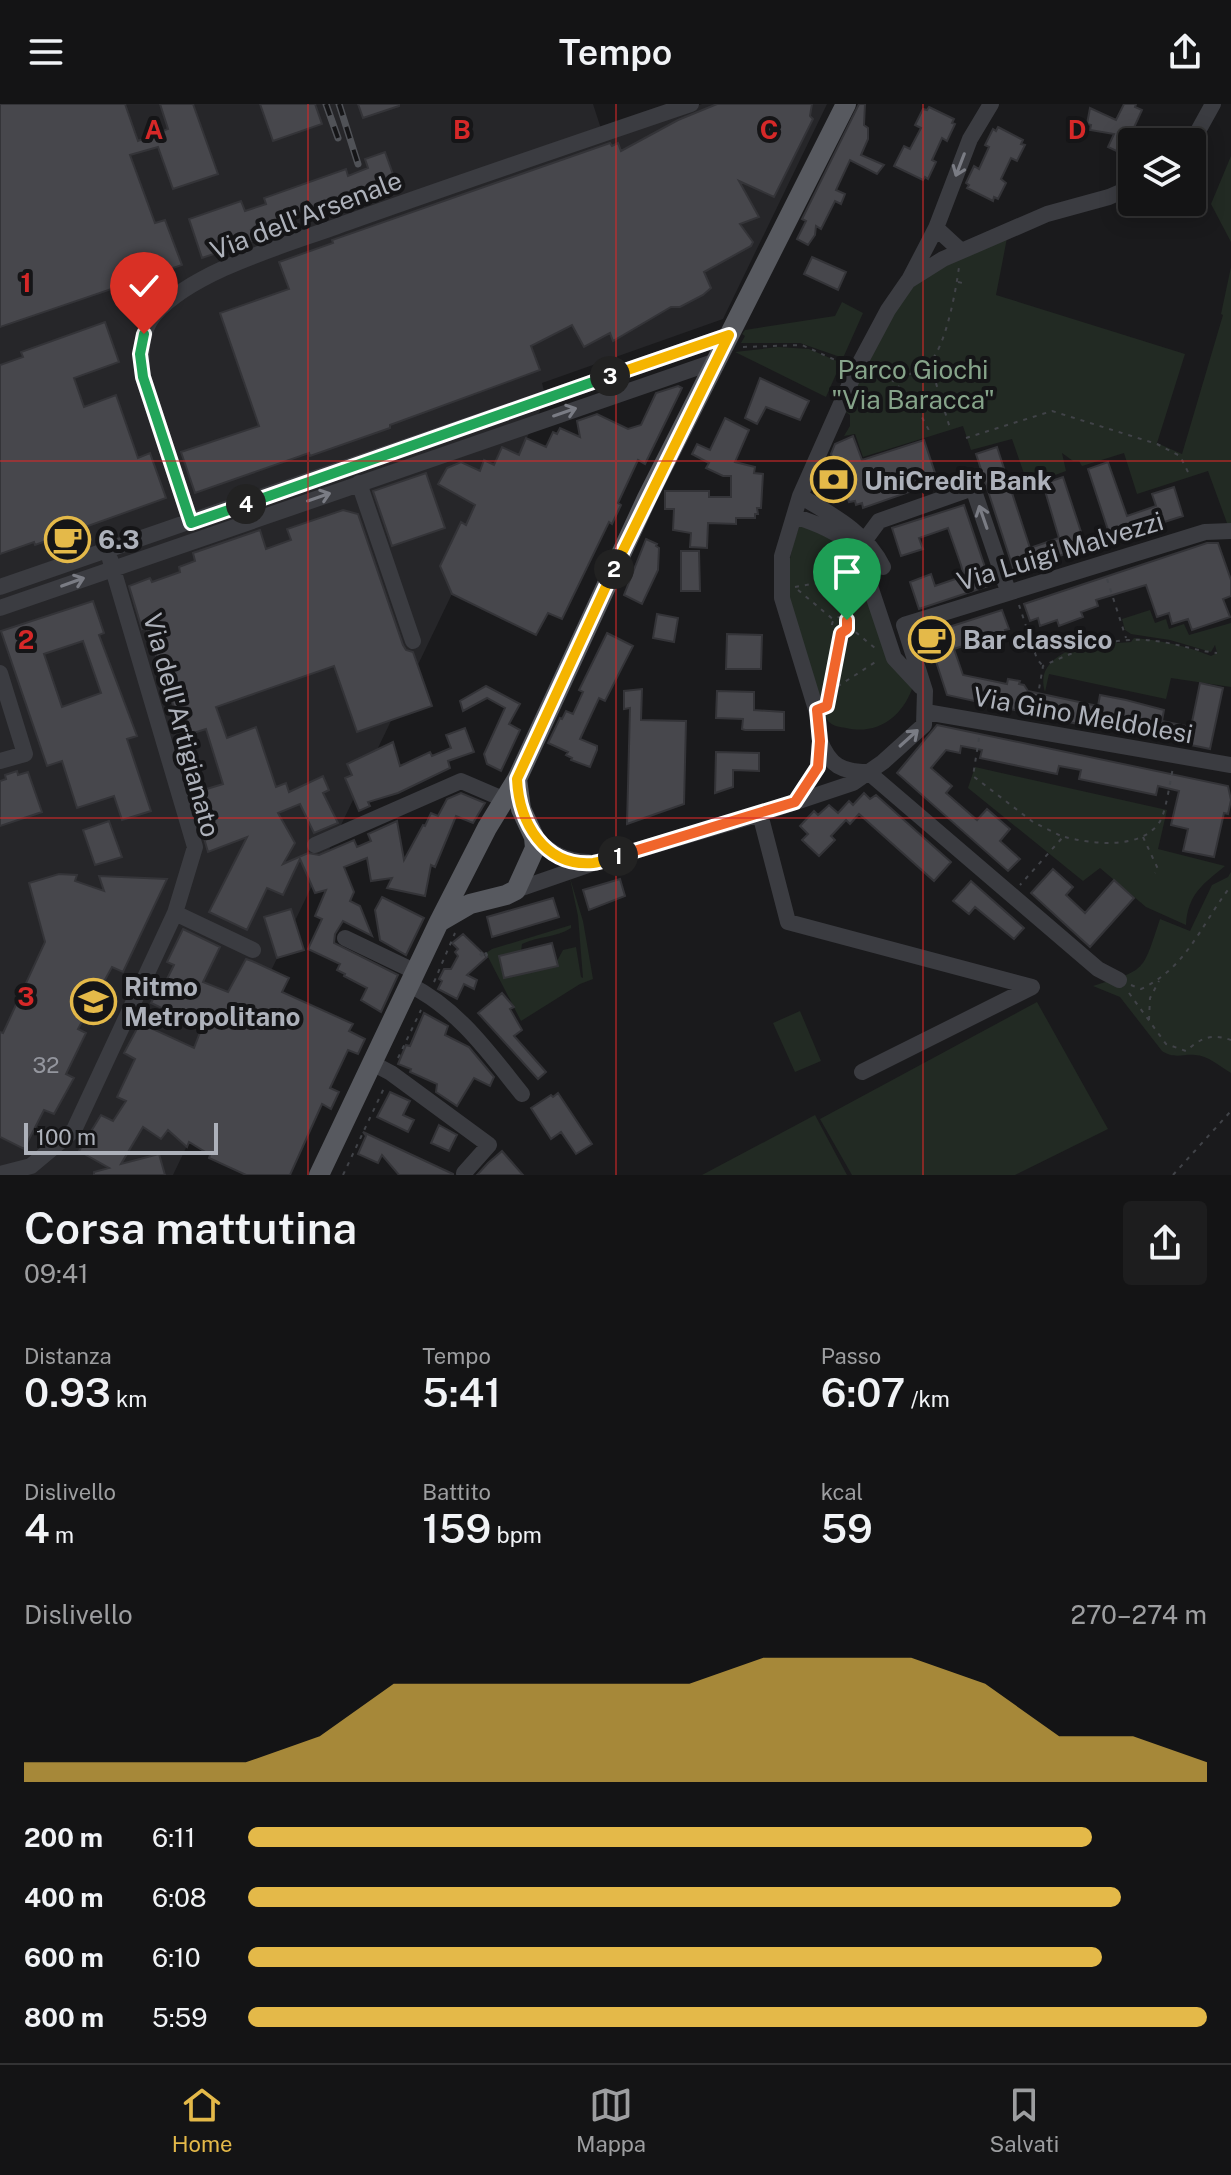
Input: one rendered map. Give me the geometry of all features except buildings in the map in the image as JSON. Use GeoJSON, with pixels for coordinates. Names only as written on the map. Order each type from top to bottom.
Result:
{"type":"FeatureCollection","features":[{"type":"Feature","properties":{"kind":"main road"},"geometry":{"type":"LineString","coordinates":[[319,1175],[372,1063],[418,984],[439,922],[487,828],[517,779],[647,498],[846,104]]}},
{"type":"Feature","properties":{"kind":"main road"},"geometry":{"type":"LineString","coordinates":[[439,922],[470,904],[516,890],[535,848],[532,832],[521,809],[517,779]]}},
{"type":"Feature","properties":{"kind":"main road"},"geometry":{"type":"LineString","coordinates":[[487,828],[506,821],[532,832]]}},
{"type":"Feature","properties":{"kind":"main road"},"geometry":{"type":"LineString","coordinates":[[468,867],[478,887],[495,896]]}},
{"type":"Feature","properties":{"kind":"street","name":"Via dell'Arsenale"},"geometry":{"type":"LineString","coordinates":[[191,523],[143,377],[140,354],[144,334],[154,315],[181,291],[237,263],[481,175],[691,104]]}},
{"type":"Feature","properties":{"kind":"street"},"geometry":{"type":"LineString","coordinates":[[795,802],[818,767],[820,741],[817,710],[782,598],[782,556],[800,496],[856,370],[936,228],[970,139],[991,104]]}},
{"type":"Feature","properties":{"kind":"street"},"geometry":{"type":"LineString","coordinates":[[1200,128],[1213,104]]}},
{"type":"Feature","properties":{"kind":"street"},"geometry":{"type":"LineString","coordinates":[[908,281],[961,251],[1047,214],[1118,193]]}},
{"type":"Feature","properties":{"kind":"street"},"geometry":{"type":"LineString","coordinates":[[936,228],[961,251]]}},
{"type":"Feature","properties":{"kind":"street"},"geometry":{"type":"LineString","coordinates":[[0,587],[729,335]]}},
{"type":"Feature","properties":{"kind":"street"},"geometry":{"type":"LineString","coordinates":[[0,608],[716,361]]}},
{"type":"Feature","properties":{"kind":"street"},"geometry":{"type":"LineString","coordinates":[[359,483],[413,641]]}},
{"type":"Feature","properties":{"kind":"street"},"geometry":{"type":"LineString","coordinates":[[865,540],[879,521],[973,488],[1011,590]]}},
{"type":"Feature","properties":{"kind":"street"},"geometry":{"type":"LineString","coordinates":[[800,496],[846,523],[875,549],[883,567]]}},
{"type":"Feature","properties":{"kind":"street"},"geometry":{"type":"LineString","coordinates":[[516,890],[853,783],[924,725],[925,691],[894,658],[858,550],[846,538],[824,526],[794,516]]}},
{"type":"Feature","properties":{"kind":"street","name":"Via Luigi Malvezzi"},"geometry":{"type":"LineString","coordinates":[[925,691],[904,625],[1205,532],[1231,531]]}},
{"type":"Feature","properties":{"kind":"street","name":"Via dell'Artigianato"},"geometry":{"type":"LineString","coordinates":[[0,1174],[31,1166],[74,1130],[175,913],[195,847],[107,550]]}},
{"type":"Feature","properties":{"kind":"street"},"geometry":{"type":"LineString","coordinates":[[0,673],[25,754],[0,761]]}},
{"type":"Feature","properties":{"kind":"street","name":"Via Gino Meldolesi"},"geometry":{"type":"LineString","coordinates":[[926,712],[1231,765]]}},
{"type":"Feature","properties":{"kind":"street"},"geometry":{"type":"LineString","coordinates":[[820,741],[826,755],[847,772],[868,772],[1098,969],[1119,980]]}},
{"type":"Feature","properties":{"kind":"street"},"geometry":{"type":"LineString","coordinates":[[315,845],[461,781],[503,799]]}},
{"type":"Feature","properties":{"kind":"street"},"geometry":{"type":"LineString","coordinates":[[760,814],[788,922],[1032,987],[862,1072]]}},
{"type":"Feature","properties":{"kind":"street"},"geometry":{"type":"LineString","coordinates":[[532,832],[547,850],[559,857],[594,863]]}},
{"type":"Feature","properties":{"kind":"street"},"geometry":{"type":"LineString","coordinates":[[175,913],[253,950]]}},
{"type":"Feature","properties":{"kind":"street"},"geometry":{"type":"LineString","coordinates":[[345,938],[418,984],[463,1023],[522,1094]]}},
{"type":"Feature","properties":{"kind":"street"},"geometry":{"type":"LineString","coordinates":[[372,1063],[391,1073],[489,1145],[464,1173]]}},
{"type":"Feature","properties":{"kind":"path"},"geometry":{"type":"LineString","coordinates":[[957,281],[967,284]]}},
{"type":"Feature","properties":{"kind":"path"},"geometry":{"type":"LineString","coordinates":[[930,363],[950,428]]}},
{"type":"Feature","properties":{"kind":"path"},"geometry":{"type":"LineString","coordinates":[[890,378],[913,401],[931,434]]}},
{"type":"Feature","properties":{"kind":"path"},"geometry":{"type":"LineString","coordinates":[[966,438],[1052,411],[1157,444],[1180,456],[1190,476]]}},
{"type":"Feature","properties":{"kind":"path"},"geometry":{"type":"LineString","coordinates":[[1102,563],[1126,639]]}},
{"type":"Feature","properties":{"kind":"path"},"geometry":{"type":"LineString","coordinates":[[834,620],[795,587],[855,577],[842,617]]}},
{"type":"Feature","properties":{"kind":"path"},"geometry":{"type":"LineString","coordinates":[[1011,590],[1037,659],[1043,666]]}},
{"type":"Feature","properties":{"kind":"path"},"geometry":{"type":"LineString","coordinates":[[817,710],[827,706],[841,633],[848,626],[847,620],[842,617]]}},
{"type":"Feature","properties":{"kind":"path"},"geometry":{"type":"LineString","coordinates":[[834,620],[842,617]]}},
{"type":"Feature","properties":{"kind":"path"},"geometry":{"type":"LineString","coordinates":[[834,620],[833,628],[841,633]]}},
{"type":"Feature","properties":{"kind":"path"},"geometry":{"type":"LineString","coordinates":[[1043,666],[1097,644],[1126,639],[1162,641],[1217,653]]}},
{"type":"Feature","properties":{"kind":"path"},"geometry":{"type":"LineString","coordinates":[[829,692],[885,656]]}},
{"type":"Feature","properties":{"kind":"path"},"geometry":{"type":"LineString","coordinates":[[1031,730],[1043,666]]}},
{"type":"Feature","properties":{"kind":"path"},"geometry":{"type":"LineString","coordinates":[[982,722],[973,776],[1033,822],[1063,837],[1084,842],[1117,843],[1143,836],[1160,822],[1176,755]]}},
{"type":"Feature","properties":{"kind":"path"},"geometry":{"type":"LineString","coordinates":[[1143,836],[1158,869],[1155,873]]}},
{"type":"Feature","properties":{"kind":"path"},"geometry":{"type":"LineString","coordinates":[[1011,895],[1063,837]]}},
{"type":"Feature","properties":{"kind":"path"},"geometry":{"type":"LineString","coordinates":[[1149,1021],[1150,998],[1160,980],[1195,944],[1231,886]]}},
{"type":"Feature","properties":{"kind":"path"},"geometry":{"type":"LineString","coordinates":[[343,1175],[391,1073],[418,984],[462,926]]}},
{"type":"Feature","properties":{"kind":"path"},"geometry":{"type":"LineString","coordinates":[[1119,980],[1141,989],[1160,980]]}},
{"type":"Feature","properties":{"kind":"path"},"geometry":{"type":"LineString","coordinates":[[1119,980],[1166,1044],[1186,1051],[1202,1038],[1220,1036],[1231,1040]]}},
{"type":"Feature","properties":{"kind":"path"},"geometry":{"type":"LineString","coordinates":[[1173,1175],[1231,1111]]}},
{"type":"Feature","properties":{"kind":"shaded area"},"geometry":{"type":"Polygon","coordinates":[[[0,104],[593,104],[604,138],[702,104],[827,104],[723,319],[542,383],[546,398],[173,1175],[0,1175],[0,104]]]}},
{"type":"Feature","properties":{"kind":"green space"},"geometry":{"type":"Polygon","coordinates":[[[1231,156],[1231,242],[1211,204],[1231,156]]]}},
{"type":"Feature","properties":{"kind":"green space","name":"Parco Giochi \"Via Baracca\""},"geometry":{"type":"Polygon","coordinates":[[[1007,238],[996,295],[1185,354],[1157,443],[1182,454],[1223,315],[1231,267],[1231,534],[1208,471],[1137,494],[1124,453],[1082,466],[1079,461],[1073,461],[1062,453],[1066,471],[1028,485],[1012,439],[971,450],[963,426],[863,457],[855,434],[844,436],[850,426],[850,415],[843,410],[887,314],[923,276],[1007,238]]]}},
{"type":"Feature","properties":{"kind":"green space"},"geometry":{"type":"Polygon","coordinates":[[[842,302],[863,313],[843,358],[800,343],[741,343],[745,330],[835,316],[842,302]]]}},
{"type":"Feature","properties":{"kind":"green space"},"geometry":{"type":"Polygon","coordinates":[[[778,347],[809,349],[837,361],[840,365],[826,397],[735,352],[778,347]]]}},
{"type":"Feature","properties":{"kind":"green space"},"geometry":{"type":"Polygon","coordinates":[[[806,524],[849,545],[912,689],[894,716],[878,726],[857,730],[832,724],[819,698],[788,587],[794,542],[799,527],[806,524]]]}},
{"type":"Feature","properties":{"kind":"green space"},"geometry":{"type":"Polygon","coordinates":[[[1150,610],[1155,623],[1166,619],[1169,629],[1184,624],[1189,635],[1231,623],[1231,687],[1171,678],[1166,699],[1049,674],[1045,692],[1043,679],[1054,660],[1076,648],[1102,640],[1113,638],[1117,643],[1131,642],[1134,638],[1144,639],[1183,646],[1211,656],[1217,653],[1215,645],[1211,652],[1125,630],[1122,619],[1150,610]]]}},
{"type":"Feature","properties":{"kind":"green space"},"geometry":{"type":"Polygon","coordinates":[[[975,767],[1167,810],[1158,849],[1225,866],[1193,898],[1186,925],[1146,907],[1100,868],[1083,881],[968,788],[975,767]]]}},
{"type":"Feature","properties":{"kind":"green space"},"geometry":{"type":"Polygon","coordinates":[[[1231,872],[1231,1073],[1204,1057],[1174,1056],[1162,1051],[1120,997],[1093,986],[1124,976],[1140,966],[1150,950],[1160,919],[1190,931],[1212,885],[1228,877],[1231,872]]]}},
{"type":"Feature","properties":{"kind":"green space"},"geometry":{"type":"Polygon","coordinates":[[[570,878],[583,921],[593,979],[521,1021],[486,953],[571,925],[559,934],[522,944],[521,951],[499,956],[504,977],[557,961],[563,950],[576,947],[583,978],[578,916],[570,878]]]}},
{"type":"Feature","properties":{"kind":"green space"},"geometry":{"type":"Polygon","coordinates":[[[1037,1002],[1108,1129],[1015,1175],[852,1175],[820,1119],[1037,1002]]]}},
{"type":"Feature","properties":{"kind":"green space"},"geometry":{"type":"Polygon","coordinates":[[[800,1011],[821,1061],[795,1072],[773,1023],[800,1011]]]}},
{"type":"Feature","properties":{"kind":"green space"},"geometry":{"type":"Polygon","coordinates":[[[815,1115],[847,1175],[702,1175],[815,1115]]]}},
{"type":"Feature","properties":{"kind":"railway"},"geometry":{"type":"LineString","coordinates":[[326,104],[338,138]]}},
{"type":"Feature","properties":{"kind":"railway"},"geometry":{"type":"LineString","coordinates":[[339,104],[358,164]]}},
{"type":"Feature","properties":{"kind":"place","name":"UniCredit Bank"},"geometry":{"type":"Point","coordinates":[833,480]}},
{"type":"Feature","properties":{"kind":"place","name":"6.3"},"geometry":{"type":"Point","coordinates":[67,539]}},
{"type":"Feature","properties":{"kind":"place","name":"Bar classico"},"geometry":{"type":"Point","coordinates":[932,639]}},
{"type":"Feature","properties":{"kind":"place","name":"Ritmo Metropolitano"},"geometry":{"type":"Point","coordinates":[93,1001]}},
{"type":"Feature","properties":{"kind":"route"},"geometry":{"type":"LineString","coordinates":[[144,334],[140,354],[143,377],[191,523],[729,335],[647,498],[517,779],[521,809],[534,837],[559,857],[594,863],[795,802],[818,767],[820,741],[817,710],[827,706],[841,633],[847,629],[847,620]]}}]}
